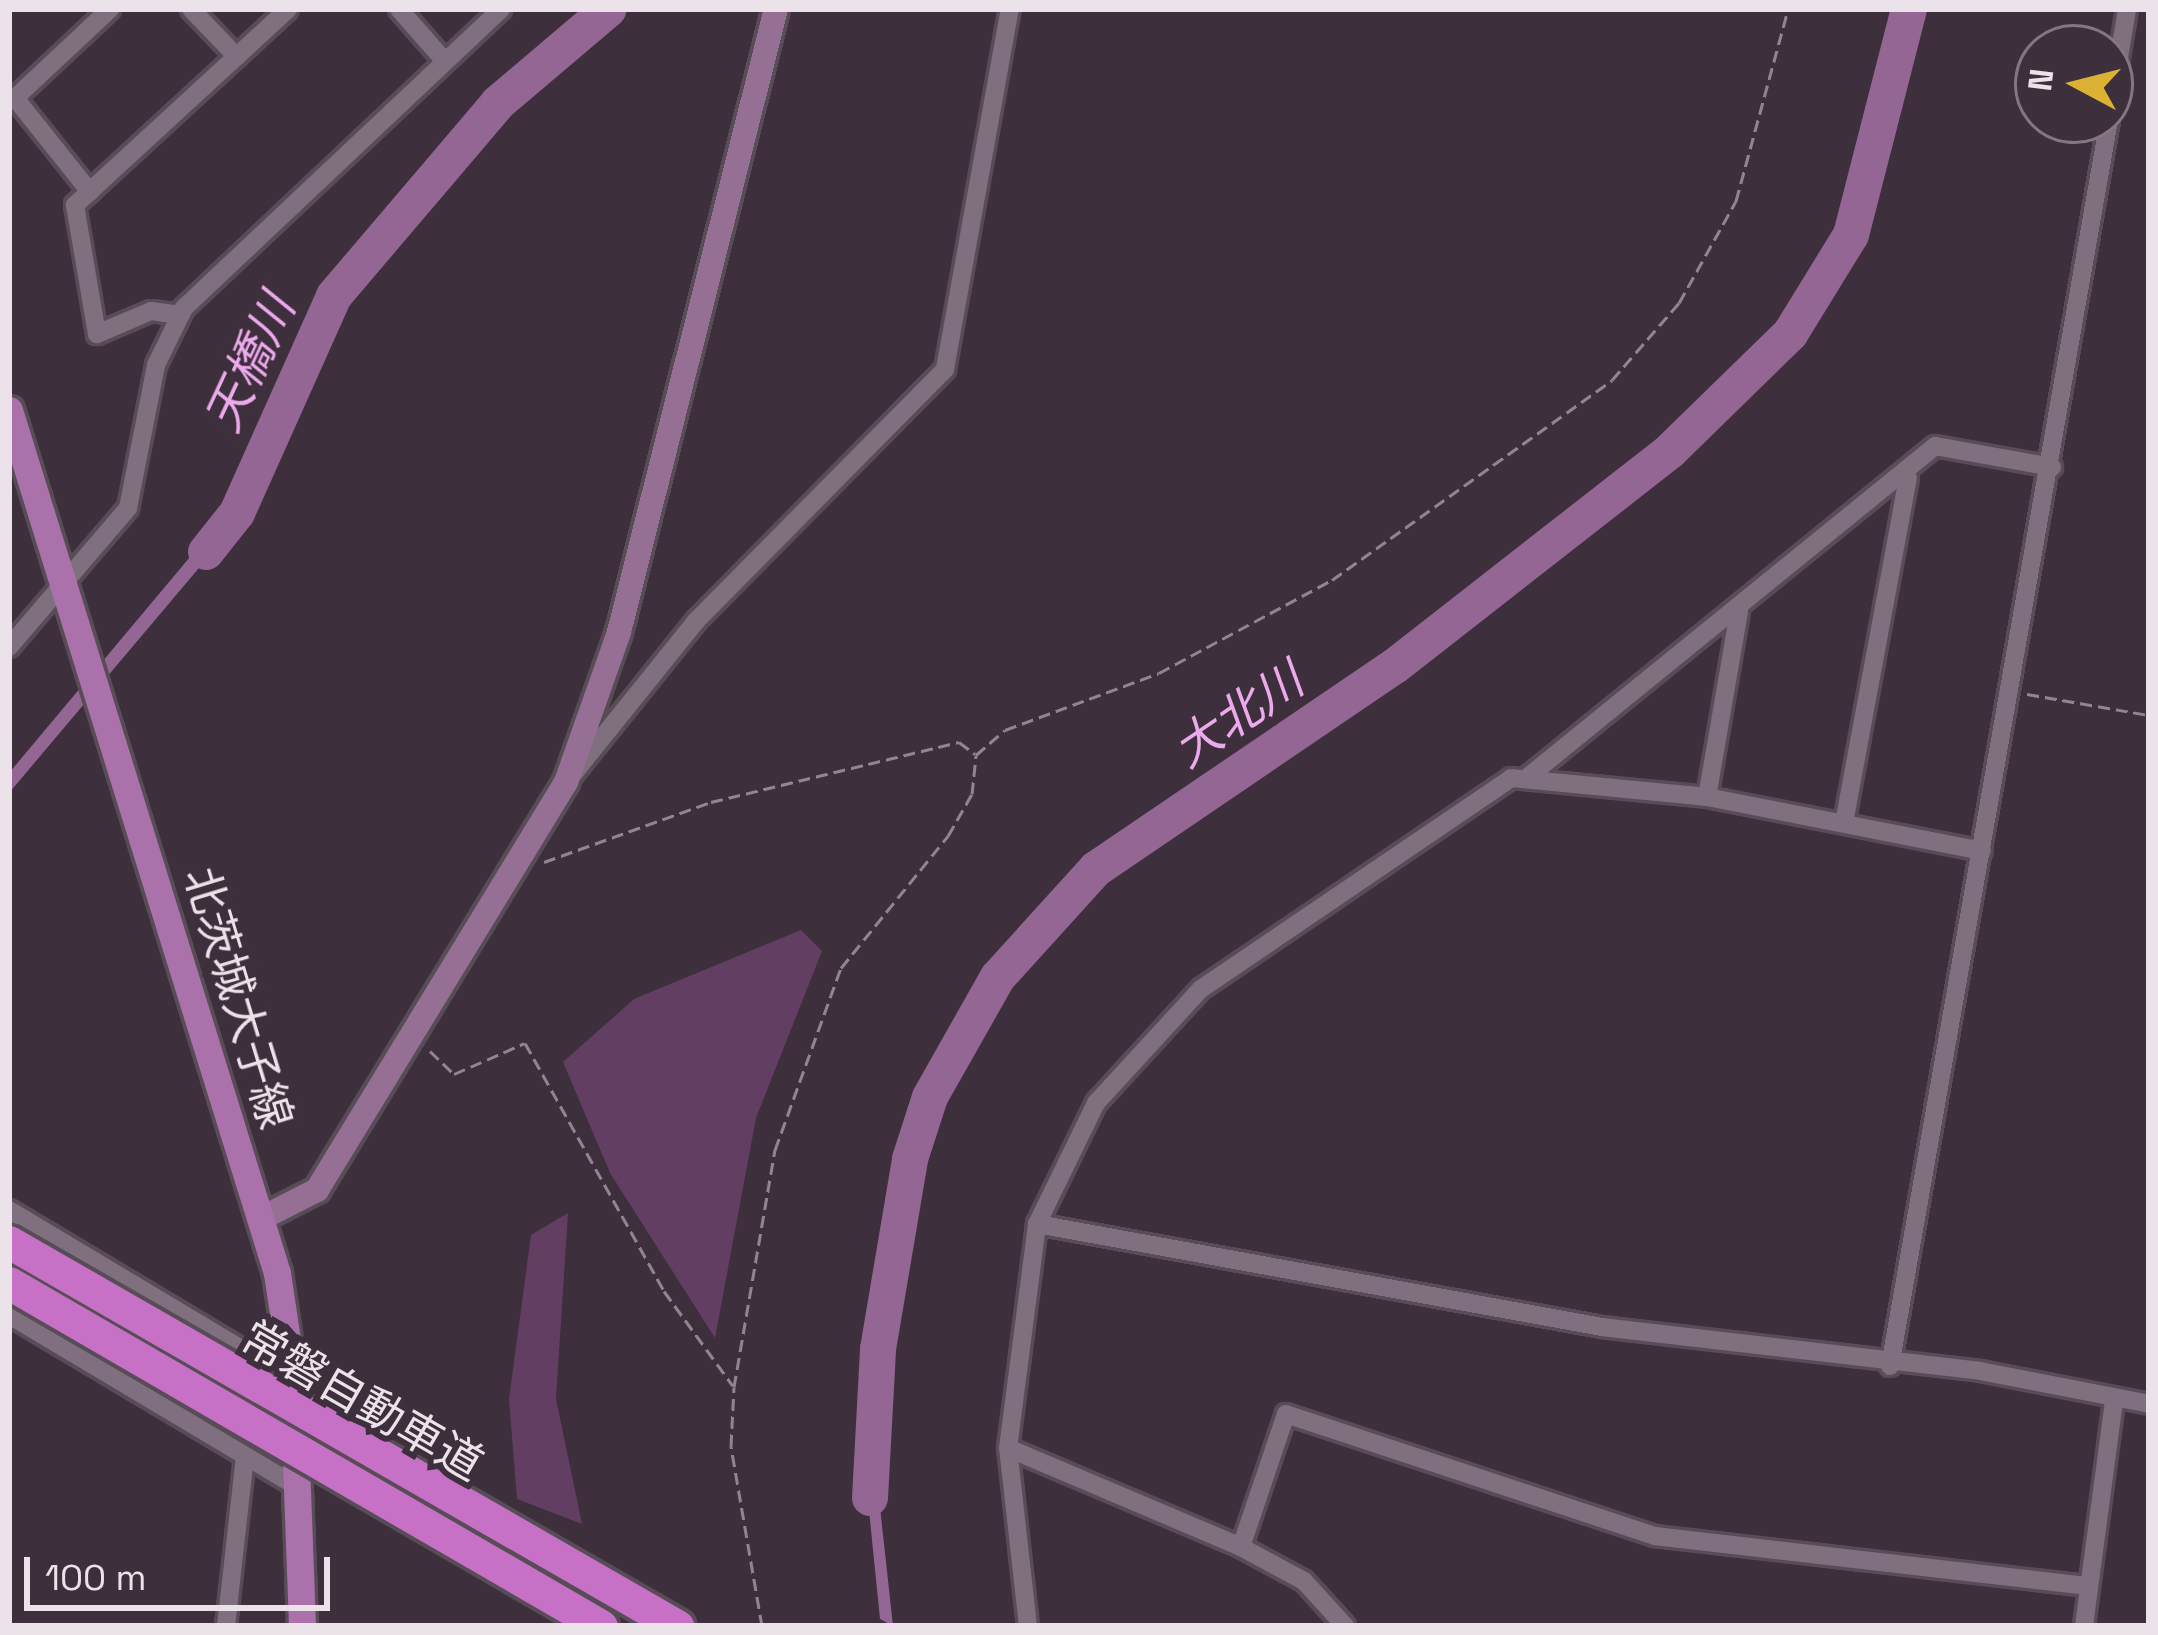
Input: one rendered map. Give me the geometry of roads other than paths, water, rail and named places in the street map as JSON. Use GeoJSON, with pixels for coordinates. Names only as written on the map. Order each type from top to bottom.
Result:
{"type":"FeatureCollection","features":[{"type":"Feature","properties":{"kind":"highway","name":"常磐自動車道"},"geometry":{"type":"LineString","coordinates":[[9,1242],[677,1626]]}},
{"type":"Feature","properties":{"kind":"highway","name":"常磐自動車道"},"geometry":{"type":"LineString","coordinates":[[9,1283],[602,1626]]}},
{"type":"Feature","properties":{"kind":"main road","name":"北茨城大子線"},"geometry":{"type":"LineString","coordinates":[[9,410],[262,1218],[293,1380],[302,1626]]}},
{"type":"Feature","properties":{"kind":"street"},"geometry":{"type":"LineString","coordinates":[[90,191],[15,98],[110,9]]}},
{"type":"Feature","properties":{"kind":"street"},"geometry":{"type":"LineString","coordinates":[[191,9],[237,57]]}},
{"type":"Feature","properties":{"kind":"street"},"geometry":{"type":"LineString","coordinates":[[180,315],[152,311],[97,334],[75,205],[288,9]]}},
{"type":"Feature","properties":{"kind":"street"},"geometry":{"type":"LineString","coordinates":[[400,9],[443,59]]}},
{"type":"Feature","properties":{"kind":"street"},"geometry":{"type":"LineString","coordinates":[[9,647],[128,508],[156,365],[180,315],[443,59],[501,9]]}},
{"type":"Feature","properties":{"kind":"street"},"geometry":{"type":"LineString","coordinates":[[566,782],[619,632],[776,9]]}},
{"type":"Feature","properties":{"kind":"street"},"geometry":{"type":"LineString","coordinates":[[262,1218],[317,1190],[566,782],[696,621],[945,369],[1010,9]]}},
{"type":"Feature","properties":{"kind":"street"},"geometry":{"type":"LineString","coordinates":[[1890,1366],[2014,692],[2104,144]]}},
{"type":"Feature","properties":{"kind":"street"},"geometry":{"type":"LineString","coordinates":[[1028,1626],[1008,1448],[1037,1224],[1096,1103],[1201,988],[1486,793],[1529,776],[1908,478],[1935,446],[2052,467]]}},
{"type":"Feature","properties":{"kind":"street"},"geometry":{"type":"LineString","coordinates":[[1844,823],[1908,478]]}},
{"type":"Feature","properties":{"kind":"street"},"geometry":{"type":"LineString","coordinates":[[1707,797],[1738,611]]}},
{"type":"Feature","properties":{"kind":"street"},"geometry":{"type":"LineString","coordinates":[[1529,776],[1707,797],[1982,850]]}},
{"type":"Feature","properties":{"kind":"street"},"geometry":{"type":"LineString","coordinates":[[9,1210],[293,1380]]}},
{"type":"Feature","properties":{"kind":"street"},"geometry":{"type":"LineString","coordinates":[[1037,1224],[1602,1327],[1890,1366],[1980,1371],[2149,1404]]}},
{"type":"Feature","properties":{"kind":"street"},"geometry":{"type":"LineString","coordinates":[[9,1315],[298,1488]]}},
{"type":"Feature","properties":{"kind":"street"},"geometry":{"type":"LineString","coordinates":[[2084,1626],[2114,1400]]}},
{"type":"Feature","properties":{"kind":"street"},"geometry":{"type":"LineString","coordinates":[[1241,1547],[1286,1414],[1655,1536],[2088,1586]]}},
{"type":"Feature","properties":{"kind":"street"},"geometry":{"type":"LineString","coordinates":[[1008,1448],[1241,1547],[1304,1581],[1345,1626]]}},
{"type":"Feature","properties":{"kind":"street"},"geometry":{"type":"LineString","coordinates":[[226,1626],[245,1456]]}},
{"type":"Feature","properties":{"kind":"waterway","name":"天橋川"},"geometry":{"type":"LineString","coordinates":[[206,552],[237,513],[334,296],[498,103],[609,9]]}},
{"type":"Feature","properties":{"kind":"waterway","name":"大北川"},"geometry":{"type":"LineString","coordinates":[[870,1498],[878,1349],[910,1159],[930,1097],[998,977],[1096,869],[1395,666],[1670,451],[1790,334],[1851,235],[1909,9]]}}]}
